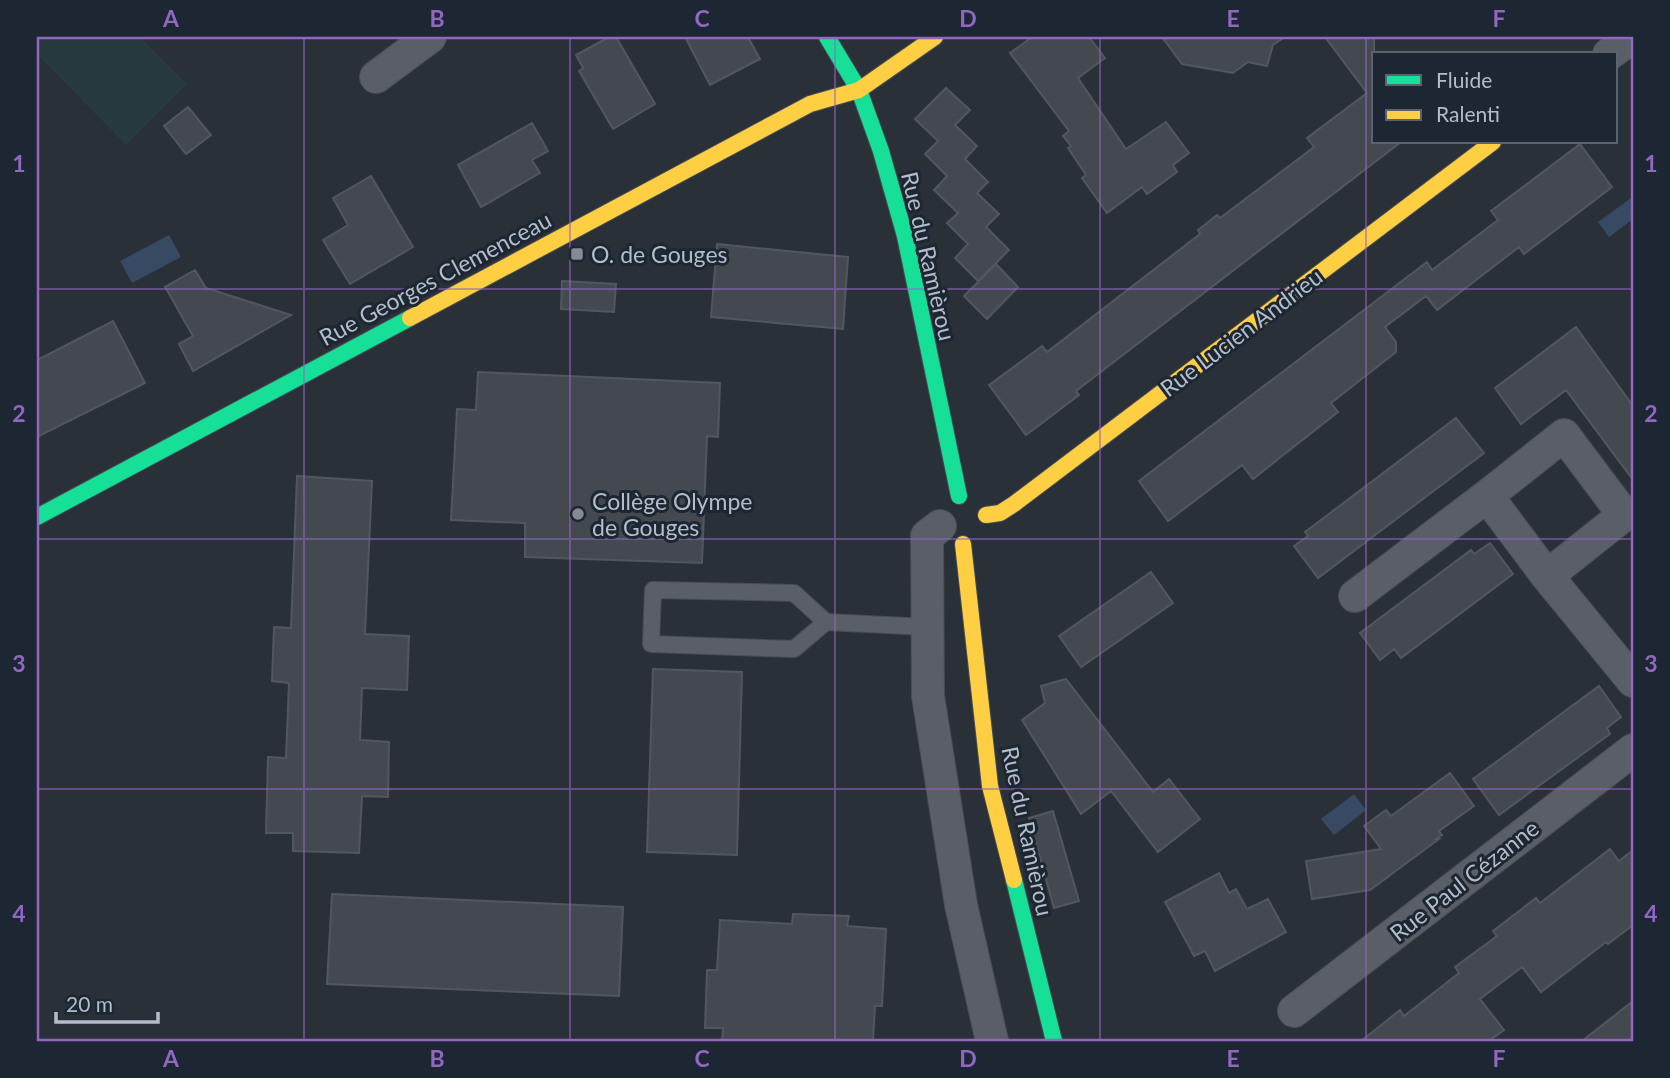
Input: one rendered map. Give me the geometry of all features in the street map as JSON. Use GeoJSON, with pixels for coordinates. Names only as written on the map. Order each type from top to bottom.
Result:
{"type":"FeatureCollection","features":[{"type":"Feature","properties":{"kind":"street"},"geometry":{"type":"LineString","coordinates":[[376,77],[430,37]]}},
{"type":"Feature","properties":{"kind":"street","name":"Rue du Ramièrou"},"geometry":{"type":"LineString","coordinates":[[827,37],[859,90],[881,151],[905,236],[965,517],[990,786],[1054,1041]]}},
{"type":"Feature","properties":{"kind":"street","name":"Rue Georges Clemenceau"},"geometry":{"type":"LineString","coordinates":[[37,517],[810,104],[859,90],[935,37]]}},
{"type":"Feature","properties":{"kind":"street"},"geometry":{"type":"LineString","coordinates":[[1612,52],[1633,37]]}},
{"type":"Feature","properties":{"kind":"street","name":"Rue Lucien Andrieu"},"geometry":{"type":"LineString","coordinates":[[965,517],[1000,513],[1014,504],[1490,144]]}},
{"type":"Feature","properties":{"kind":"street"},"geometry":{"type":"LineString","coordinates":[[1355,596],[1564,435],[1624,515],[1546,576]]}},
{"type":"Feature","properties":{"kind":"street"},"geometry":{"type":"LineString","coordinates":[[1487,496],[1546,576],[1633,681]]}},
{"type":"Feature","properties":{"kind":"street"},"geometry":{"type":"LineString","coordinates":[[965,517],[927,536],[928,696],[961,905],[992,1041]]}},
{"type":"Feature","properties":{"kind":"street","name":"Rue Paul Cézanne"},"geometry":{"type":"LineString","coordinates":[[1294,1011],[1633,750]]}},
{"type":"Feature","properties":{"kind":"lane"},"geometry":{"type":"LineString","coordinates":[[826,622],[794,649],[651,644],[653,590],[794,593],[826,622],[927,627]]}},
{"type":"Feature","properties":{"kind":"green space"},"geometry":{"type":"Polygon","coordinates":[[[37,37],[140,37],[187,84],[126,145],[37,54],[37,37]]]}},
{"type":"Feature","properties":{"kind":"water"},"geometry":{"type":"Polygon","coordinates":[[[1631,198],[1633,219],[1609,237],[1598,222],[1631,198]]]}},
{"type":"Feature","properties":{"kind":"water"},"geometry":{"type":"Polygon","coordinates":[[[169,235],[181,257],[132,283],[120,261],[169,235]]]}},
{"type":"Feature","properties":{"kind":"water"},"geometry":{"type":"Polygon","coordinates":[[[1354,794],[1366,810],[1334,835],[1321,819],[1354,794]]]}},
{"type":"Feature","properties":{"kind":"building"},"geometry":{"type":"Polygon","coordinates":[[[609,37],[616,37],[655,104],[613,129],[579,71],[583,68],[576,55],[609,37]]]}},
{"type":"Feature","properties":{"kind":"building"},"geometry":{"type":"Polygon","coordinates":[[[685,37],[748,37],[760,59],[710,85],[685,37]]]}},
{"type":"Feature","properties":{"kind":"building"},"geometry":{"type":"Polygon","coordinates":[[[1032,37],[1089,37],[1105,58],[1078,78],[1126,149],[1166,122],[1189,153],[1173,165],[1177,172],[1147,194],[1142,187],[1107,213],[1082,178],[1086,175],[1068,148],[1071,146],[1063,136],[1069,131],[1010,53],[1032,37]]]}},
{"type":"Feature","properties":{"kind":"building"},"geometry":{"type":"Polygon","coordinates":[[[1162,37],[1285,37],[1273,45],[1267,66],[1248,62],[1233,73],[1182,64],[1162,37]]]}},
{"type":"Feature","properties":{"kind":"building"},"geometry":{"type":"Polygon","coordinates":[[[1325,37],[1374,37],[1372,144],[1398,144],[1076,391],[1079,395],[1026,435],[989,385],[1042,346],[1047,352],[1200,234],[1198,230],[1217,215],[1220,218],[1314,147],[1307,138],[1367,93],[1325,37]]]}},
{"type":"Feature","properties":{"kind":"building"},"geometry":{"type":"Polygon","coordinates":[[[946,88],[970,110],[955,125],[977,146],[965,159],[988,182],[977,193],[999,214],[986,227],[1009,250],[978,281],[955,258],[968,244],[947,223],[958,213],[934,190],[947,176],[925,154],[938,141],[915,119],[946,88]]]}},
{"type":"Feature","properties":{"kind":"building"},"geometry":{"type":"Polygon","coordinates":[[[188,107],[211,135],[186,154],[164,126],[188,107]]]}},
{"type":"Feature","properties":{"kind":"building"},"geometry":{"type":"Polygon","coordinates":[[[532,123],[548,151],[532,160],[540,173],[481,207],[458,165],[532,123]]]}},
{"type":"Feature","properties":{"kind":"building"},"geometry":{"type":"Polygon","coordinates":[[[1580,144],[1612,187],[1524,254],[1519,247],[1437,310],[1426,296],[1385,327],[1396,342],[1396,352],[1331,403],[1338,412],[1253,479],[1242,465],[1168,521],[1139,481],[1427,262],[1432,270],[1498,220],[1491,211],[1580,144]]]}},
{"type":"Feature","properties":{"kind":"building"},"geometry":{"type":"Polygon","coordinates":[[[371,176],[413,247],[350,284],[323,240],[348,225],[333,198],[371,176]]]}},
{"type":"Feature","properties":{"kind":"building"},"geometry":{"type":"Polygon","coordinates":[[[717,244],[848,257],[843,329],[711,317],[717,244]]]}},
{"type":"Feature","properties":{"kind":"building"},"geometry":{"type":"Polygon","coordinates":[[[996,264],[1018,287],[987,319],[964,296],[996,264]]]}},
{"type":"Feature","properties":{"kind":"building"},"geometry":{"type":"Polygon","coordinates":[[[195,270],[206,288],[291,315],[193,371],[179,344],[193,336],[165,287],[195,270]]]}},
{"type":"Feature","properties":{"kind":"building"},"geometry":{"type":"Polygon","coordinates":[[[562,281],[616,284],[614,312],[561,309],[562,281]]]}},
{"type":"Feature","properties":{"kind":"building"},"geometry":{"type":"Polygon","coordinates":[[[113,321],[145,383],[37,437],[37,360],[113,321]]]}},
{"type":"Feature","properties":{"kind":"building"},"geometry":{"type":"Polygon","coordinates":[[[1576,327],[1633,406],[1633,480],[1566,390],[1521,424],[1495,388],[1576,327]]]}},
{"type":"Feature","properties":{"kind":"building"},"geometry":{"type":"Polygon","coordinates":[[[478,372],[720,383],[718,437],[707,436],[702,563],[525,557],[525,523],[451,520],[457,409],[476,410],[478,372]]]}},
{"type":"Feature","properties":{"kind":"building"},"geometry":{"type":"Polygon","coordinates":[[[1456,418],[1484,453],[1318,578],[1294,546],[1308,536],[1305,532],[1456,418]]]}},
{"type":"Feature","properties":{"kind":"building"},"geometry":{"type":"Polygon","coordinates":[[[297,476],[372,481],[365,634],[409,636],[407,690],[362,688],[360,740],[389,742],[388,797],[362,796],[359,853],[293,851],[293,833],[266,833],[268,757],[286,758],[289,683],[272,681],[274,627],[291,628],[297,476]]]}},
{"type":"Feature","properties":{"kind":"building"},"geometry":{"type":"Polygon","coordinates":[[[1490,543],[1513,574],[1401,658],[1394,649],[1380,660],[1360,633],[1471,550],[1474,554],[1490,543]]]}},
{"type":"Feature","properties":{"kind":"building"},"geometry":{"type":"Polygon","coordinates":[[[1151,572],[1173,603],[1081,667],[1059,636],[1151,572]]]}},
{"type":"Feature","properties":{"kind":"building"},"geometry":{"type":"Polygon","coordinates":[[[653,669],[742,672],[737,855],[647,852],[653,669]]]}},
{"type":"Feature","properties":{"kind":"building"},"geometry":{"type":"Polygon","coordinates":[[[1066,679],[1153,792],[1169,779],[1200,819],[1158,852],[1111,791],[1081,814],[1022,720],[1045,703],[1041,686],[1066,679]]]}},
{"type":"Feature","properties":{"kind":"building"},"geometry":{"type":"Polygon","coordinates":[[[1599,686],[1621,717],[1607,728],[1610,734],[1499,815],[1473,779],[1599,686]]]}},
{"type":"Feature","properties":{"kind":"building"},"geometry":{"type":"Polygon","coordinates":[[[1450,773],[1474,806],[1439,831],[1442,835],[1436,839],[1439,839],[1370,890],[1312,899],[1306,861],[1381,849],[1364,826],[1386,810],[1391,816],[1450,773]]]}},
{"type":"Feature","properties":{"kind":"building"},"geometry":{"type":"Polygon","coordinates":[[[1053,811],[1079,901],[1054,908],[1029,818],[1053,811]]]}},
{"type":"Feature","properties":{"kind":"building"},"geometry":{"type":"Polygon","coordinates":[[[1610,849],[1619,861],[1633,850],[1633,925],[1608,944],[1606,942],[1541,992],[1522,967],[1480,999],[1504,1030],[1489,1041],[1361,1041],[1400,1010],[1404,1016],[1459,973],[1455,967],[1497,936],[1493,931],[1536,898],[1540,903],[1610,849]]]}},
{"type":"Feature","properties":{"kind":"building"},"geometry":{"type":"Polygon","coordinates":[[[1219,873],[1229,893],[1236,889],[1247,909],[1268,899],[1286,932],[1215,971],[1205,951],[1194,956],[1165,902],[1219,873]]]}},
{"type":"Feature","properties":{"kind":"building"},"geometry":{"type":"Polygon","coordinates":[[[332,894],[623,907],[619,996],[327,984],[332,894]]]}},
{"type":"Feature","properties":{"kind":"building"},"geometry":{"type":"Polygon","coordinates":[[[793,914],[849,916],[847,926],[886,929],[882,1006],[875,1006],[873,1041],[722,1041],[723,1028],[705,1028],[707,970],[717,970],[720,920],[792,924],[793,914]]]}},
{"type":"Feature","properties":{"kind":"building"},"geometry":{"type":"Polygon","coordinates":[[[1633,1001],[1633,1041],[1582,1041],[1633,1001]]]}},
{"type":"Feature","properties":{"kind":"traffic: fast"},"geometry":{"type":"LineString","coordinates":[[827,37],[859,90],[881,151],[905,236],[959,496]]}},
{"type":"Feature","properties":{"kind":"traffic: fast"},"geometry":{"type":"LineString","coordinates":[[37,517],[410,318]]}},
{"type":"Feature","properties":{"kind":"traffic: fast"},"geometry":{"type":"LineString","coordinates":[[1014,880],[1054,1041]]}},
{"type":"Feature","properties":{"kind":"traffic: slow"},"geometry":{"type":"LineString","coordinates":[[410,318],[810,104],[859,90],[935,37]]}},
{"type":"Feature","properties":{"kind":"traffic: slow"},"geometry":{"type":"LineString","coordinates":[[986,515],[1000,513],[1014,504],[1490,144]]}},
{"type":"Feature","properties":{"kind":"traffic: slow"},"geometry":{"type":"LineString","coordinates":[[963,544],[990,786],[1014,880]]}},
{"type":"Feature","properties":{"kind":"place","name":"O. de Gouges"},"geometry":{"type":"Point","coordinates":[577,254]}},
{"type":"Feature","properties":{"kind":"place","name":"Collège Olympe de Gouges"},"geometry":{"type":"Point","coordinates":[578,514]}}]}
